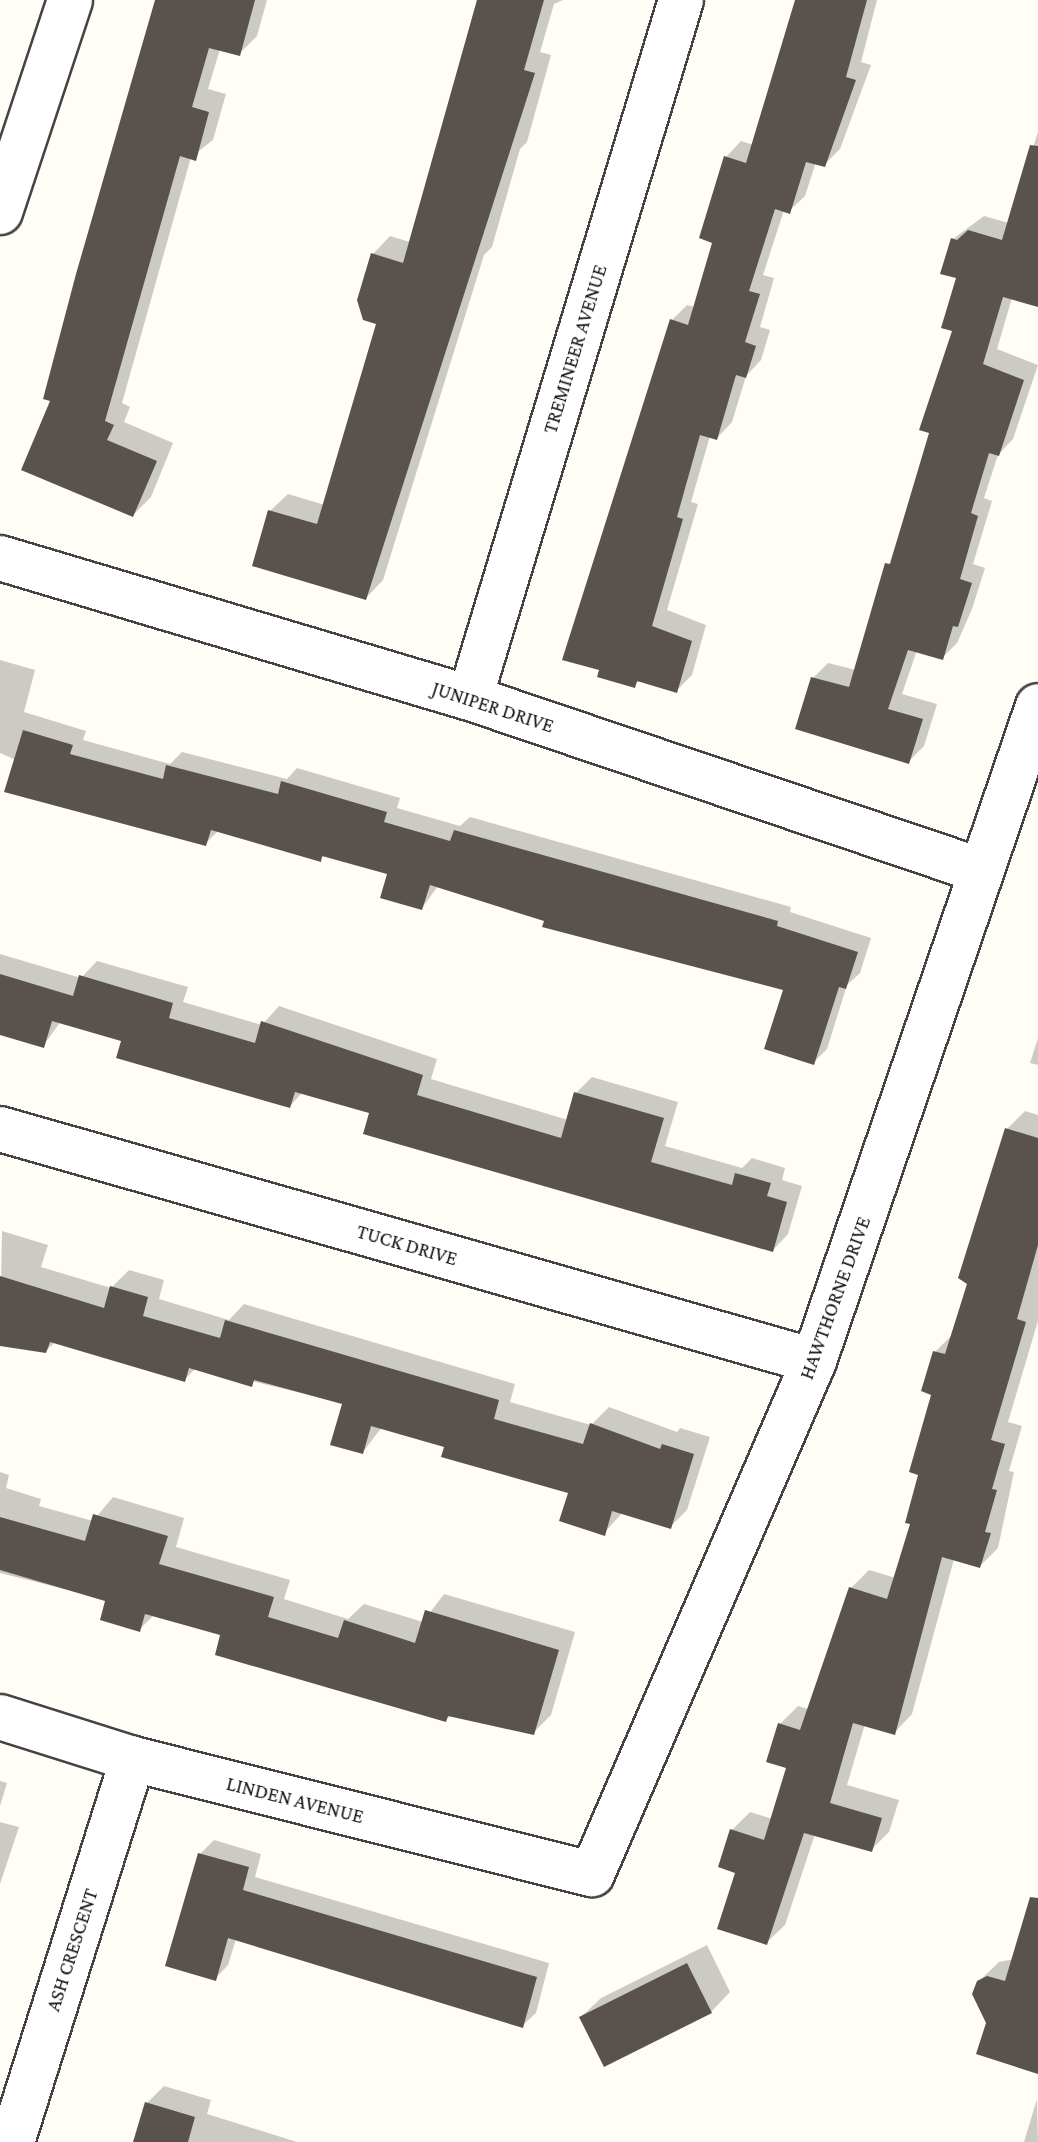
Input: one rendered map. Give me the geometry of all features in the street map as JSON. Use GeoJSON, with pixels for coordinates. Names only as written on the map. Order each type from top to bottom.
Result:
{"type":"FeatureCollection","features":[{"type":"Feature","properties":{"kind":"street"},"geometry":{"type":"LineString","coordinates":[[0,212],[70,0]]}},
{"type":"Feature","properties":{"kind":"street","name":"TREMINEER AVENUE"},"geometry":{"type":"LineString","coordinates":[[470,698],[681,0]]}},
{"type":"Feature","properties":{"kind":"street","name":"JUNIPER DRIVE"},"geometry":{"type":"LineString","coordinates":[[0,558],[470,698],[982,871]]}},
{"type":"Feature","properties":{"kind":"street","name":"HAWTHORNE DRIVE"},"geometry":{"type":"LineString","coordinates":[[592,1874],[814,1361],[1038,706]]}},
{"type":"Feature","properties":{"kind":"street","name":"TUCK DRIVE"},"geometry":{"type":"LineString","coordinates":[[0,1129],[814,1361]]}},
{"type":"Feature","properties":{"kind":"street","name":"LINDEN AVENUE"},"geometry":{"type":"LineString","coordinates":[[0,1717],[133,1759],[592,1874]]}},
{"type":"Feature","properties":{"kind":"street","name":"ASH CRESCENT"},"geometry":{"type":"LineString","coordinates":[[12,2142],[133,1759]]}},
{"type":"Feature","properties":{"kind":"building"},"geometry":{"type":"Polygon","coordinates":[[[155,0],[255,0],[240,56],[209,48],[192,107],[209,112],[196,161],[180,156],[105,421],[114,425],[107,440],[157,461],[133,517],[21,470],[50,401],[43,399],[155,0]]]}},
{"type":"Feature","properties":{"kind":"building"},"geometry":{"type":"Polygon","coordinates":[[[477,0],[544,0],[524,70],[535,73],[366,600],[252,566],[268,510],[317,524],[376,324],[363,320],[357,300],[371,253],[403,263],[477,0]]]}},
{"type":"Feature","properties":{"kind":"building"},"geometry":{"type":"Polygon","coordinates":[[[795,0],[867,0],[846,77],[856,80],[825,167],[806,162],[790,214],[775,209],[749,291],[760,294],[745,342],[756,346],[746,378],[736,375],[717,440],[700,435],[677,517],[683,519],[652,626],[692,641],[677,693],[637,681],[635,688],[597,677],[599,670],[562,660],[670,319],[688,325],[712,243],[699,238],[724,156],[746,163],[795,0]]]}},
{"type":"Feature","properties":{"kind":"building"},"geometry":{"type":"Polygon","coordinates":[[[1030,145],[1038,146],[1038,307],[1003,297],[983,364],[1024,380],[999,456],[989,453],[971,513],[978,516],[960,579],[972,583],[958,627],[953,626],[943,660],[908,650],[888,709],[923,719],[909,764],[795,729],[811,677],[849,687],[885,563],[890,564],[929,433],[919,430],[952,331],[941,328],[956,278],[940,274],[951,238],[957,240],[968,230],[1002,240],[1030,145]]]}},
{"type":"Feature","properties":{"kind":"building"},"geometry":{"type":"Polygon","coordinates":[[[23,730],[73,745],[70,754],[163,779],[166,765],[278,794],[281,781],[387,812],[384,822],[450,841],[454,830],[778,921],[777,926],[858,952],[846,989],[839,987],[814,1065],[764,1049],[783,990],[542,927],[544,921],[430,885],[422,910],[380,898],[387,874],[322,856],[321,862],[211,830],[206,846],[4,792],[23,730]]]}},
{"type":"Feature","properties":{"kind":"building"},"geometry":{"type":"Polygon","coordinates":[[[0,974],[73,996],[79,975],[173,1003],[169,1018],[255,1043],[261,1021],[423,1075],[417,1095],[561,1138],[574,1092],[664,1118],[651,1162],[732,1185],[735,1173],[771,1183],[767,1196],[787,1202],[773,1252],[363,1134],[369,1113],[295,1092],[290,1108],[116,1058],[121,1041],[52,1021],[44,1048],[0,1035],[0,974]]]}},
{"type":"Feature","properties":{"kind":"building"},"geometry":{"type":"Polygon","coordinates":[[[1005,1128],[1038,1138],[1038,1245],[1017,1319],[1026,1322],[991,1440],[1005,1444],[992,1489],[997,1490],[985,1532],[991,1533],[980,1568],[942,1557],[895,1735],[853,1723],[830,1803],[882,1818],[872,1852],[804,1833],[767,1945],[717,1929],[735,1873],[718,1867],[730,1829],[764,1840],[786,1768],[766,1762],[778,1723],[800,1730],[849,1587],[887,1599],[910,1524],[905,1523],[918,1475],[909,1472],[931,1395],[921,1391],[933,1351],[945,1354],[967,1284],[958,1278],[1005,1128]]]}},
{"type":"Feature","properties":{"kind":"building"},"geometry":{"type":"Polygon","coordinates":[[[0,1276],[104,1308],[110,1286],[148,1297],[143,1316],[220,1338],[225,1320],[499,1400],[494,1419],[583,1444],[590,1423],[660,1449],[662,1444],[694,1454],[671,1529],[612,1511],[605,1536],[559,1521],[568,1493],[441,1457],[444,1447],[371,1426],[363,1454],[330,1445],[342,1404],[254,1380],[252,1387],[189,1368],[185,1382],[50,1342],[46,1353],[0,1346],[0,1276]]]}},
{"type":"Feature","properties":{"kind":"building"},"geometry":{"type":"Polygon","coordinates":[[[93,1514],[168,1536],[159,1564],[274,1597],[268,1617],[338,1638],[344,1620],[415,1643],[425,1610],[559,1650],[534,1735],[448,1716],[446,1722],[215,1655],[220,1635],[145,1614],[140,1632],[100,1620],[105,1601],[0,1570],[0,1517],[85,1541],[93,1514]]]}},
{"type":"Feature","properties":{"kind":"building"},"geometry":{"type":"Polygon","coordinates":[[[198,1853],[249,1867],[243,1890],[537,1977],[523,2028],[228,1938],[216,1981],[165,1966],[198,1853]]]}},
{"type":"Feature","properties":{"kind":"building"},"geometry":{"type":"Polygon","coordinates":[[[1030,1897],[1038,1898],[1038,2074],[976,2054],[986,2023],[972,1994],[977,1981],[987,1976],[1005,1981],[1030,1897]]]}},
{"type":"Feature","properties":{"kind":"building"},"geometry":{"type":"Polygon","coordinates":[[[687,1963],[712,2013],[604,2067],[579,2017],[687,1963]]]}},
{"type":"Feature","properties":{"kind":"building"},"geometry":{"type":"Polygon","coordinates":[[[145,2102],[195,2117],[188,2142],[133,2142],[145,2102]]]}}]}
